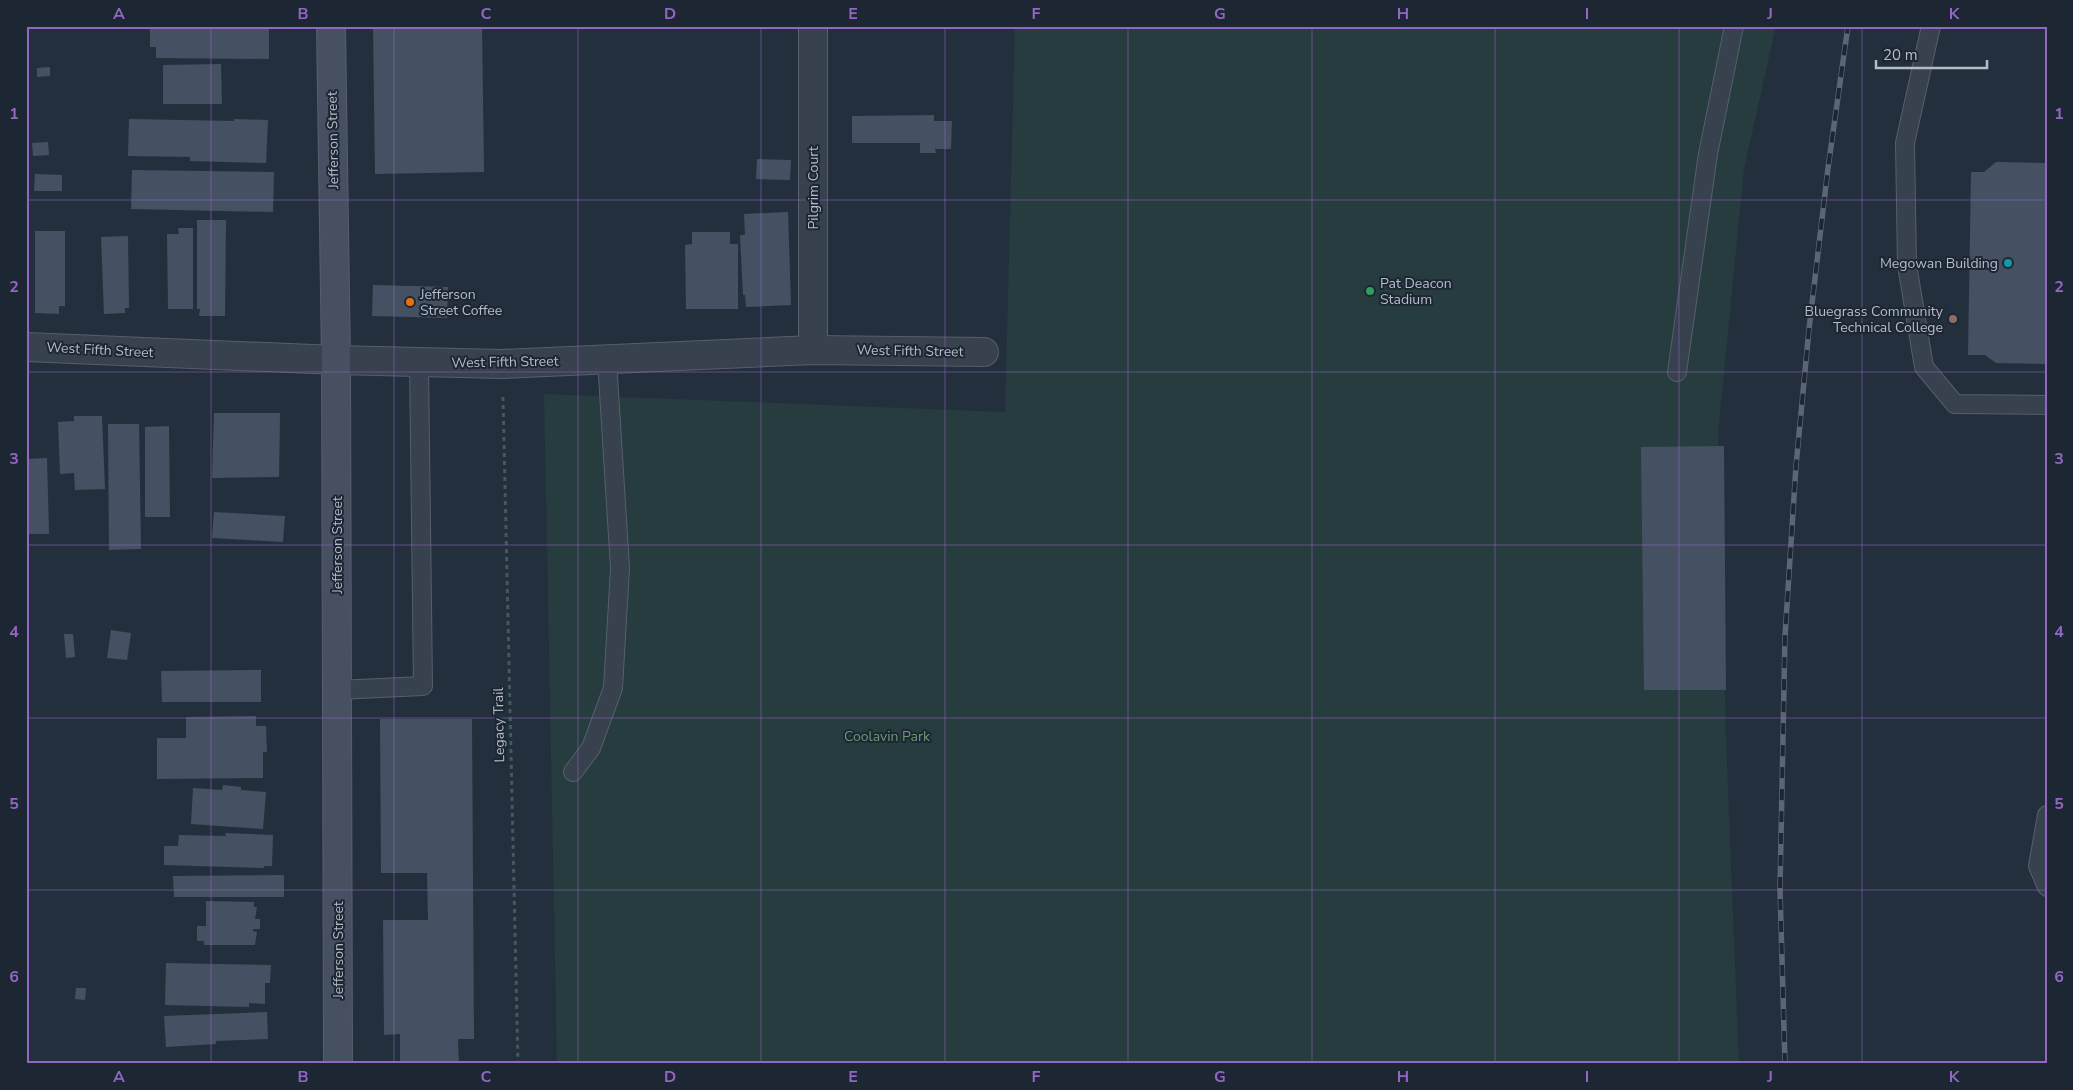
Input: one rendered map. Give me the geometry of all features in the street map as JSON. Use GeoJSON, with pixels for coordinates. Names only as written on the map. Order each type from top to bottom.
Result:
{"type":"FeatureCollection","features":[{"type":"Feature","properties":{"kind":"street","name":"Jefferson Street"},"geometry":{"type":"LineString","coordinates":[[331,26],[336,360],[338,1064]]}},
{"type":"Feature","properties":{"kind":"street","name":"Pilgrim Court"},"geometry":{"type":"LineString","coordinates":[[813,26],[813,350]]}},
{"type":"Feature","properties":{"kind":"street","name":"West Fifth Street"},"geometry":{"type":"LineString","coordinates":[[26,346],[336,360],[502,364],[813,350],[984,352]]}},
{"type":"Feature","properties":{"kind":"lane"},"geometry":{"type":"LineString","coordinates":[[1677,372],[1708,154],[1734,26]]}},
{"type":"Feature","properties":{"kind":"lane"},"geometry":{"type":"LineString","coordinates":[[1931,26],[1905,142],[1907,265],[1924,367],[1955,404],[2047,404]]}},
{"type":"Feature","properties":{"kind":"lane"},"geometry":{"type":"LineString","coordinates":[[573,772],[591,748],[613,688],[620,568],[607,360]]}},
{"type":"Feature","properties":{"kind":"lane"},"geometry":{"type":"LineString","coordinates":[[337,690],[423,686],[419,362]]}},
{"type":"Feature","properties":{"kind":"lane"},"geometry":{"type":"LineString","coordinates":[[2047,815],[2038,866],[2047,887]]}},
{"type":"Feature","properties":{"kind":"path","name":"Legacy Trail"},"geometry":{"type":"LineString","coordinates":[[502,395],[518,1064]]}},
{"type":"Feature","properties":{"kind":"green space","name":"Coolavin Park"},"geometry":{"type":"Polygon","coordinates":[[[1015,26],[1776,26],[1744,169],[1718,434],[1726,739],[1739,1064],[557,1064],[544,394],[1005,412],[1015,26]]]}},
{"type":"Feature","properties":{"kind":"building"},"geometry":{"type":"Polygon","coordinates":[[[153,26],[269,26],[269,59],[156,58],[156,47],[150,47],[150,29],[153,29],[153,26]]]}},
{"type":"Feature","properties":{"kind":"building"},"geometry":{"type":"Polygon","coordinates":[[[373,26],[482,26],[484,172],[375,174],[373,26]]]}},
{"type":"Feature","properties":{"kind":"building"},"geometry":{"type":"Polygon","coordinates":[[[221,64],[222,104],[163,104],[163,65],[221,64]]]}},
{"type":"Feature","properties":{"kind":"building"},"geometry":{"type":"Polygon","coordinates":[[[50,67],[50,76],[37,77],[37,68],[50,67]]]}},
{"type":"Feature","properties":{"kind":"building"},"geometry":{"type":"Polygon","coordinates":[[[934,115],[934,121],[952,121],[951,149],[935,149],[936,153],[920,153],[920,143],[852,143],[852,116],[934,115]]]}},
{"type":"Feature","properties":{"kind":"building"},"geometry":{"type":"Polygon","coordinates":[[[129,119],[268,120],[266,163],[190,161],[190,157],[128,156],[129,119]]]}},
{"type":"Feature","properties":{"kind":"building"},"geometry":{"type":"Polygon","coordinates":[[[48,142],[49,155],[33,156],[32,143],[48,142]]]}},
{"type":"Feature","properties":{"kind":"building"},"geometry":{"type":"Polygon","coordinates":[[[757,159],[791,160],[790,180],[756,179],[757,159]]]}},
{"type":"Feature","properties":{"kind":"building","name":"Megowan Building"},"geometry":{"type":"Polygon","coordinates":[[[1996,162],[2047,163],[2047,364],[1996,363],[1985,355],[1968,355],[1971,172],[1984,172],[1996,162]]]}},
{"type":"Feature","properties":{"kind":"building"},"geometry":{"type":"Polygon","coordinates":[[[132,170],[274,172],[273,212],[131,209],[132,170]]]}},
{"type":"Feature","properties":{"kind":"building"},"geometry":{"type":"Polygon","coordinates":[[[35,174],[62,175],[62,191],[34,191],[35,174]]]}},
{"type":"Feature","properties":{"kind":"building"},"geometry":{"type":"Polygon","coordinates":[[[788,212],[791,305],[746,307],[745,295],[743,295],[740,235],[745,235],[744,214],[788,212]]]}},
{"type":"Feature","properties":{"kind":"building"},"geometry":{"type":"Polygon","coordinates":[[[197,220],[226,220],[225,316],[199,316],[200,309],[197,309],[197,220]]]}},
{"type":"Feature","properties":{"kind":"building"},"geometry":{"type":"Polygon","coordinates":[[[178,228],[193,228],[193,309],[168,309],[167,234],[179,234],[178,228]]]}},
{"type":"Feature","properties":{"kind":"building"},"geometry":{"type":"Polygon","coordinates":[[[35,231],[65,231],[65,306],[59,306],[59,314],[35,313],[35,231]]]}},
{"type":"Feature","properties":{"kind":"building"},"geometry":{"type":"Polygon","coordinates":[[[692,232],[730,232],[730,244],[738,244],[738,309],[686,309],[685,245],[692,244],[692,232]]]}},
{"type":"Feature","properties":{"kind":"building"},"geometry":{"type":"Polygon","coordinates":[[[128,236],[129,308],[125,308],[125,313],[104,314],[101,237],[128,236]]]}},
{"type":"Feature","properties":{"kind":"building","name":"Jefferson Street Coffee"},"geometry":{"type":"Polygon","coordinates":[[[373,285],[448,287],[447,318],[372,316],[373,285]]]}},
{"type":"Feature","properties":{"kind":"building"},"geometry":{"type":"Polygon","coordinates":[[[214,413],[280,413],[279,477],[212,478],[214,413]]]}},
{"type":"Feature","properties":{"kind":"building"},"geometry":{"type":"Polygon","coordinates":[[[74,416],[102,416],[105,489],[75,490],[74,473],[60,474],[58,422],[74,421],[74,416]]]}},
{"type":"Feature","properties":{"kind":"building"},"geometry":{"type":"Polygon","coordinates":[[[108,424],[139,424],[141,549],[109,550],[108,424]]]}},
{"type":"Feature","properties":{"kind":"building"},"geometry":{"type":"Polygon","coordinates":[[[169,426],[170,517],[145,517],[145,427],[169,426]]]}},
{"type":"Feature","properties":{"kind":"building"},"geometry":{"type":"Polygon","coordinates":[[[1724,446],[1726,690],[1644,690],[1641,447],[1724,446]]]}},
{"type":"Feature","properties":{"kind":"building"},"geometry":{"type":"Polygon","coordinates":[[[47,458],[49,534],[26,534],[26,459],[47,458]]]}},
{"type":"Feature","properties":{"kind":"building"},"geometry":{"type":"Polygon","coordinates":[[[214,512],[285,516],[283,542],[212,538],[214,512]]]}},
{"type":"Feature","properties":{"kind":"building"},"geometry":{"type":"Polygon","coordinates":[[[111,630],[131,633],[127,660],[107,658],[111,630]]]}},
{"type":"Feature","properties":{"kind":"building"},"geometry":{"type":"Polygon","coordinates":[[[64,634],[73,634],[75,657],[66,658],[64,634]]]}},
{"type":"Feature","properties":{"kind":"building"},"geometry":{"type":"Polygon","coordinates":[[[261,670],[261,702],[162,702],[161,671],[261,670]]]}},
{"type":"Feature","properties":{"kind":"building"},"geometry":{"type":"Polygon","coordinates":[[[256,716],[256,726],[266,726],[267,752],[263,752],[263,778],[157,779],[157,738],[186,738],[186,717],[256,716]]]}},
{"type":"Feature","properties":{"kind":"building"},"geometry":{"type":"Polygon","coordinates":[[[380,719],[472,719],[474,1039],[458,1039],[459,1064],[400,1064],[400,1034],[384,1035],[383,920],[428,920],[427,873],[381,873],[380,719]]]}},
{"type":"Feature","properties":{"kind":"building"},"geometry":{"type":"Polygon","coordinates":[[[223,785],[241,787],[241,790],[266,792],[263,829],[191,824],[193,788],[222,790],[223,785]]]}},
{"type":"Feature","properties":{"kind":"building"},"geometry":{"type":"Polygon","coordinates":[[[225,833],[273,835],[272,866],[264,866],[264,868],[164,865],[164,846],[178,846],[179,835],[226,836],[225,833]]]}},
{"type":"Feature","properties":{"kind":"building"},"geometry":{"type":"Polygon","coordinates":[[[284,875],[284,897],[174,897],[173,876],[284,875]]]}},
{"type":"Feature","properties":{"kind":"building"},"geometry":{"type":"Polygon","coordinates":[[[206,901],[254,902],[254,907],[257,907],[255,919],[260,919],[260,929],[253,929],[253,931],[257,932],[255,945],[204,945],[204,941],[197,941],[197,926],[206,926],[206,901]]]}},
{"type":"Feature","properties":{"kind":"building"},"geometry":{"type":"Polygon","coordinates":[[[166,963],[271,965],[270,983],[265,983],[265,1004],[249,1003],[249,1007],[165,1005],[166,963]]]}},
{"type":"Feature","properties":{"kind":"building"},"geometry":{"type":"Polygon","coordinates":[[[76,988],[86,988],[85,1000],[75,999],[76,988]]]}},
{"type":"Feature","properties":{"kind":"building"},"geometry":{"type":"Polygon","coordinates":[[[267,1012],[268,1039],[216,1041],[216,1044],[166,1047],[164,1016],[267,1012]]]}},
{"type":"Feature","properties":{"kind":"railway"},"geometry":{"type":"LineString","coordinates":[[1785,1064],[1780,889],[1785,636],[1796,466],[1809,329],[1828,168],[1848,26]]}},
{"type":"Feature","properties":{"kind":"place","name":"Megowan Building"},"geometry":{"type":"Point","coordinates":[2008,263]}},
{"type":"Feature","properties":{"kind":"place","name":"Pat Deacon Stadium"},"geometry":{"type":"Point","coordinates":[1370,291]}},
{"type":"Feature","properties":{"kind":"place","name":"Jefferson Street Coffee"},"geometry":{"type":"Point","coordinates":[410,302]}},
{"type":"Feature","properties":{"kind":"place","name":"Bluegrass Community Technical College"},"geometry":{"type":"Point","coordinates":[1953,319]}}]}
